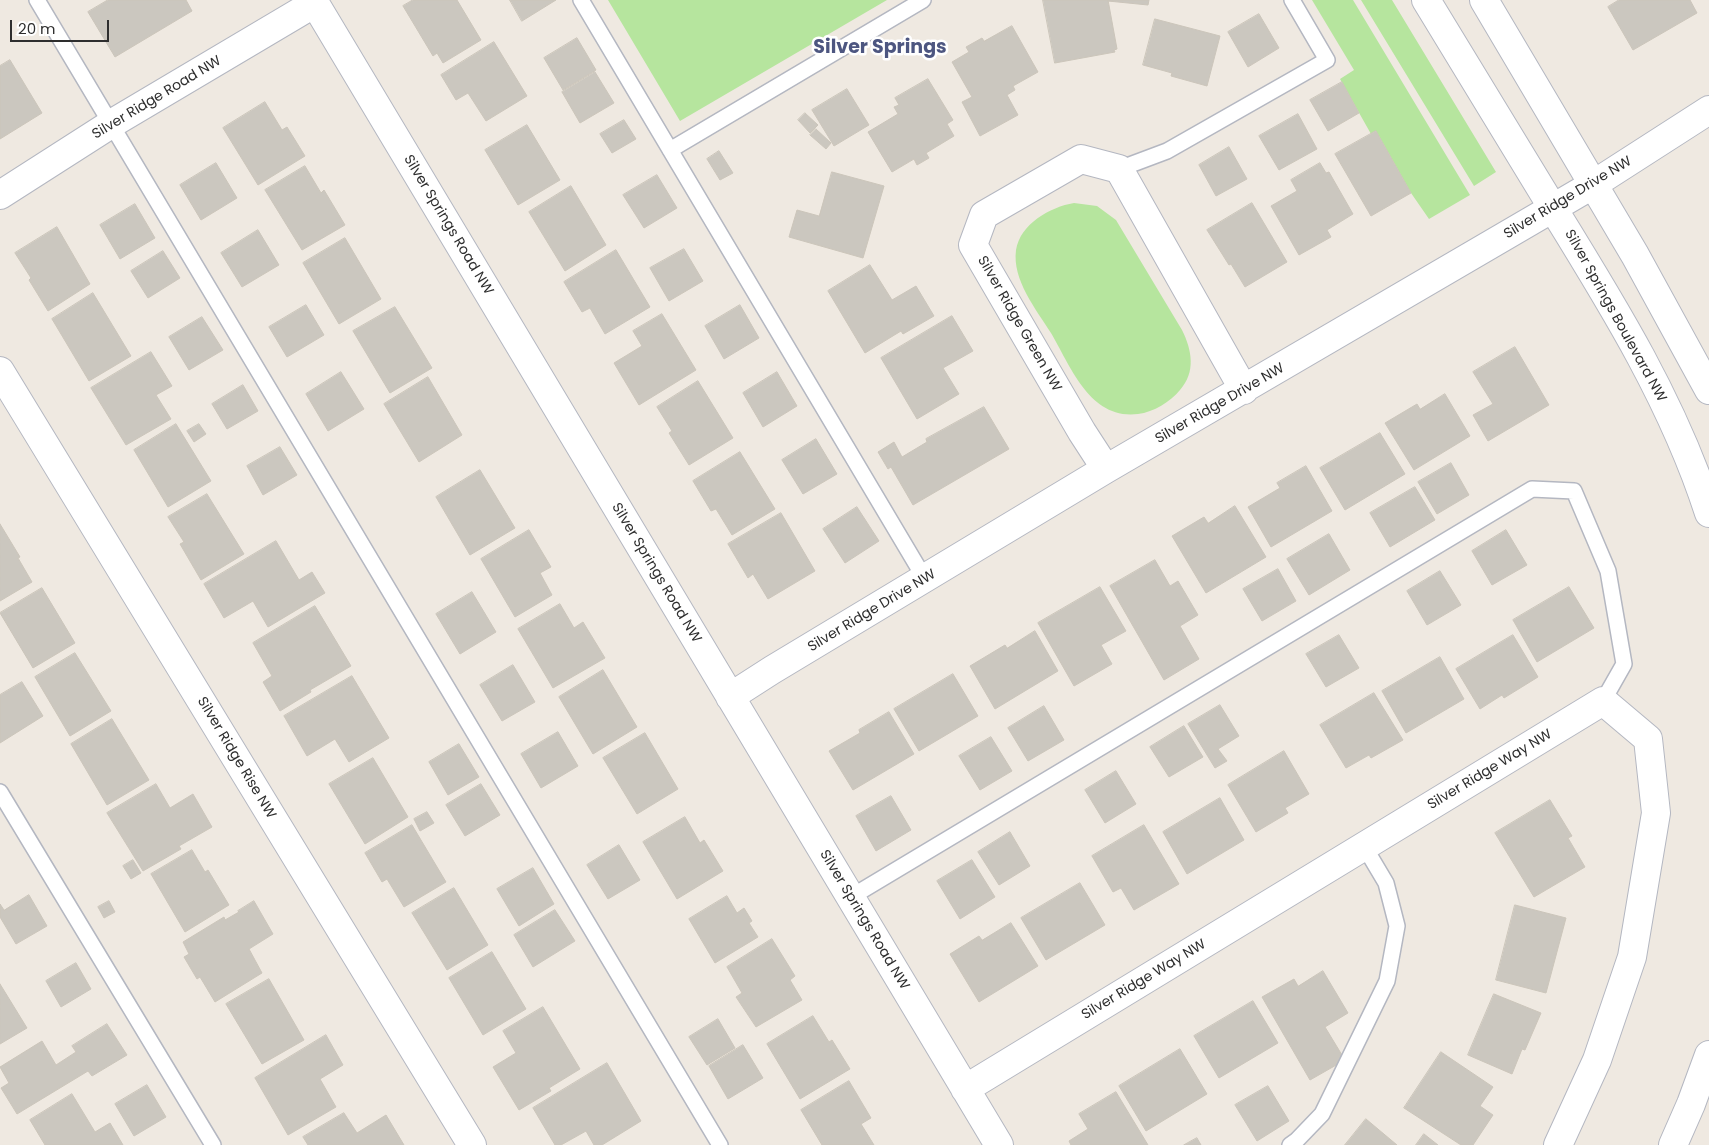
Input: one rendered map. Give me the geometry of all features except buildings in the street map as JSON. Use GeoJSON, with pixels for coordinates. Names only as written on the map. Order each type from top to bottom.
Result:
{"type":"FeatureCollection","features":[{"type":"Feature","properties":{"kind":"street","name":"Silver Springs Boulevard NW"},"geometry":{"type":"LineString","coordinates":[[1426,0],[1601,286],[1649,372],[1684,446],[1709,513]]}},
{"type":"Feature","properties":{"kind":"street"},"geometry":{"type":"LineString","coordinates":[[1484,0],[1635,255],[1709,390]]}},
{"type":"Feature","properties":{"kind":"street","name":"Silver Ridge Road NW"},"geometry":{"type":"LineString","coordinates":[[0,195],[111,124],[314,2]]}},
{"type":"Feature","properties":{"kind":"street","name":"Silver Springs Road NW"},"geometry":{"type":"LineString","coordinates":[[314,2],[999,1145]]}},
{"type":"Feature","properties":{"kind":"street","name":"Silver Ridge Drive NW"},"geometry":{"type":"LineString","coordinates":[[730,697],[1106,469],[1594,184],[1709,110]]}},
{"type":"Feature","properties":{"kind":"street","name":"Silver Ridge Green NW"},"geometry":{"type":"LineString","coordinates":[[1106,469],[1082,432],[973,245],[984,215],[1081,159],[1119,169]]}},
{"type":"Feature","properties":{"kind":"street"},"geometry":{"type":"LineString","coordinates":[[1119,169],[1244,390]]}},
{"type":"Feature","properties":{"kind":"street","name":"Silver Ridge Rise NW"},"geometry":{"type":"LineString","coordinates":[[0,371],[472,1145]]}},
{"type":"Feature","properties":{"kind":"street"},"geometry":{"type":"LineString","coordinates":[[1558,1145],[1598,1060],[1632,957],[1656,813],[1648,739],[1603,701]]}},
{"type":"Feature","properties":{"kind":"street","name":"Silver Ridge Way NW"},"geometry":{"type":"LineString","coordinates":[[965,1089],[1603,701]]}},
{"type":"Feature","properties":{"kind":"street"},"geometry":{"type":"LineString","coordinates":[[1673,1145],[1709,1055]]}},
{"type":"Feature","properties":{"kind":"lane"},"geometry":{"type":"LineString","coordinates":[[38,0],[720,1145]]}},
{"type":"Feature","properties":{"kind":"lane"},"geometry":{"type":"LineString","coordinates":[[581,0],[925,580]]}},
{"type":"Feature","properties":{"kind":"lane"},"geometry":{"type":"LineString","coordinates":[[670,150],[923,0]]}},
{"type":"Feature","properties":{"kind":"lane"},"geometry":{"type":"LineString","coordinates":[[1119,169],[1167,151],[1327,60],[1292,0]]}},
{"type":"Feature","properties":{"kind":"lane"},"geometry":{"type":"LineString","coordinates":[[851,897],[1532,489],[1574,491],[1608,572],[1624,664],[1603,701]]}},
{"type":"Feature","properties":{"kind":"lane"},"geometry":{"type":"LineString","coordinates":[[0,792],[213,1145]]}},
{"type":"Feature","properties":{"kind":"lane"},"geometry":{"type":"LineString","coordinates":[[1290,1145],[1322,1114],[1387,981],[1397,926],[1386,883],[1364,846]]}},
{"type":"Feature","properties":{"kind":"green space"},"geometry":{"type":"Polygon","coordinates":[[[608,0],[887,0],[680,121],[608,0]]]}},
{"type":"Feature","properties":{"kind":"green space"},"geometry":{"type":"Polygon","coordinates":[[[1312,0],[1353,0],[1470,195],[1429,219],[1411,193],[1376,131],[1371,134],[1340,79],[1354,70],[1312,0]]]}},
{"type":"Feature","properties":{"kind":"green space"},"geometry":{"type":"Polygon","coordinates":[[[1361,0],[1392,0],[1496,172],[1474,186],[1361,0]]]}},
{"type":"Feature","properties":{"kind":"green space"},"geometry":{"type":"Polygon","coordinates":[[[1074,203],[1097,206],[1116,220],[1182,330],[1188,345],[1191,361],[1185,383],[1171,399],[1150,411],[1138,414],[1121,414],[1107,409],[1095,400],[1075,375],[1021,283],[1016,261],[1016,250],[1023,232],[1046,213],[1055,208],[1074,203]]]}},
{"type":"Feature","properties":{"kind":"district","name":"Silver Springs"},"geometry":{"type":"Point","coordinates":[880,48]}}]}
